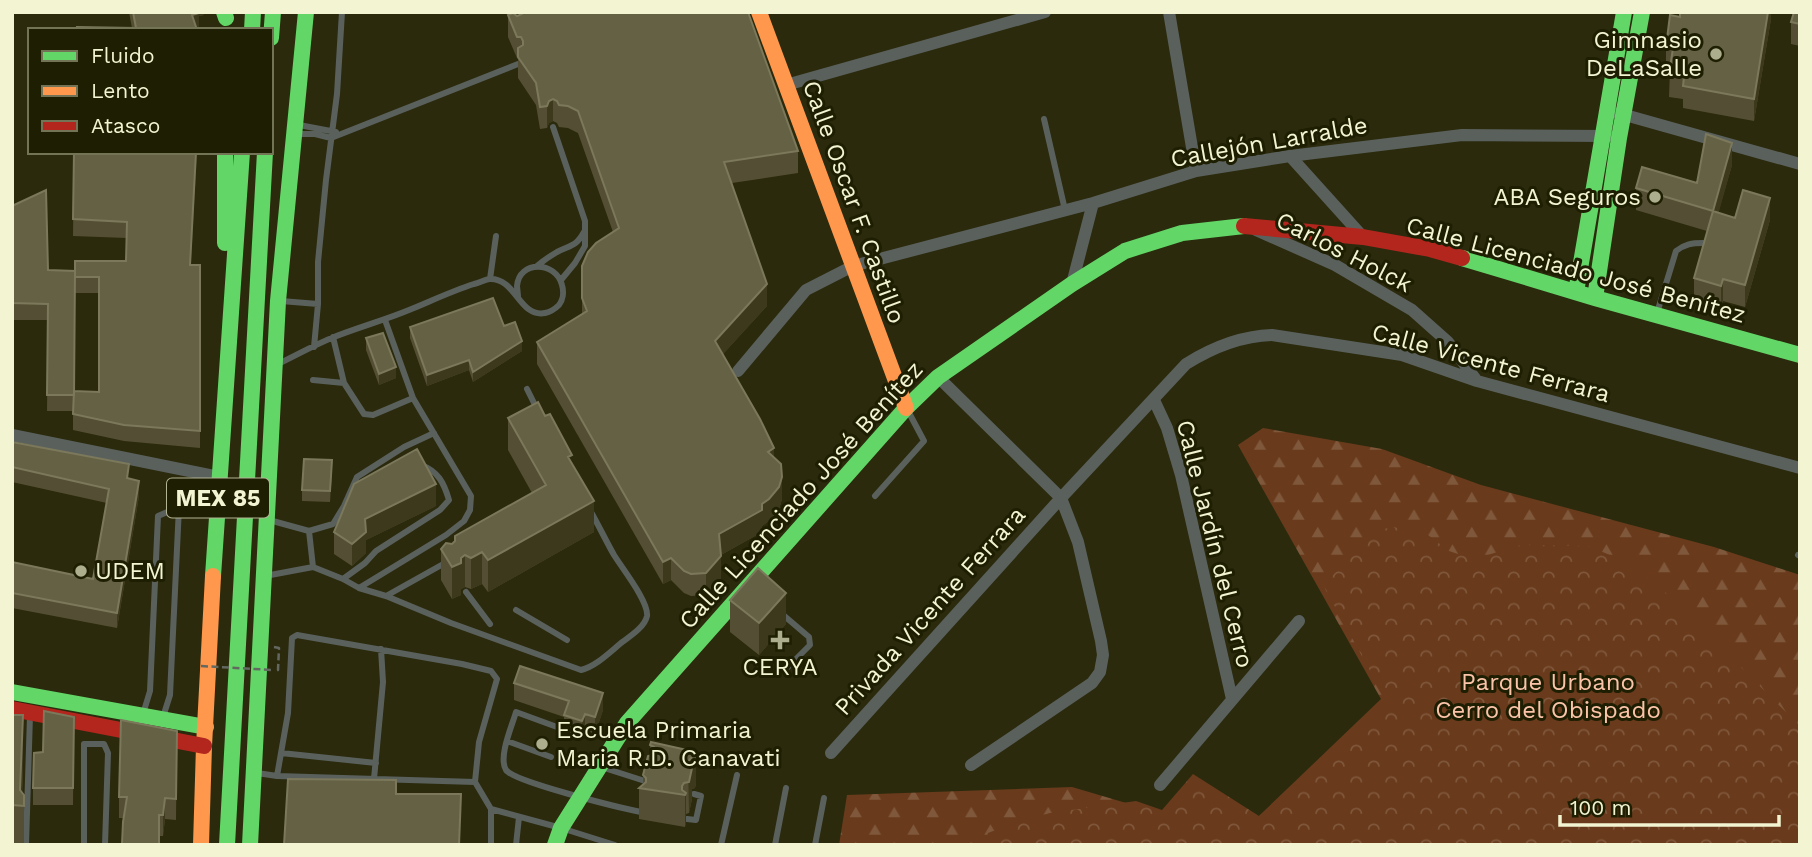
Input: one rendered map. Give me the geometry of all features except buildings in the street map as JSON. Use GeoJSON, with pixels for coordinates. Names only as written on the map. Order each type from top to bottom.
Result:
{"type":"FeatureCollection","features":[{"type":"Feature","properties":{"kind":"main road","name":"MEX 85"},"geometry":{"type":"LineString","coordinates":[[250,845],[278,301],[306,12]]}},
{"type":"Feature","properties":{"kind":"main road","name":"Calle Oscar F. Castillo"},"geometry":{"type":"LineString","coordinates":[[759,12],[906,408]]}},
{"type":"Feature","properties":{"kind":"main road"},"geometry":{"type":"LineString","coordinates":[[1595,298],[1611,137],[1606,110],[1624,12]]}},
{"type":"Feature","properties":{"kind":"main road"},"geometry":{"type":"LineString","coordinates":[[1576,292],[1611,137],[1623,114],[1642,12]]}},
{"type":"Feature","properties":{"kind":"main road"},"geometry":{"type":"LineString","coordinates":[[225,154],[225,274],[231,299]]}},
{"type":"Feature","properties":{"kind":"main road","name":"MEX 85"},"geometry":{"type":"LineString","coordinates":[[199,839],[219,485],[242,154]]}},
{"type":"Feature","properties":{"kind":"main road","name":"MEX 85"},"geometry":{"type":"LineString","coordinates":[[227,845],[265,154]]}},
{"type":"Feature","properties":{"kind":"main road","name":"Calle Licenciado José Benítez"},"geometry":{"type":"LineString","coordinates":[[555,845],[561,828],[627,723],[753,588],[906,408],[938,377],[1072,284],[1125,251],[1182,233],[1246,226],[1363,237],[1430,249],[1800,355]]}},
{"type":"Feature","properties":{"kind":"main road"},"geometry":{"type":"LineString","coordinates":[[12,692],[206,727]]}},
{"type":"Feature","properties":{"kind":"main road"},"geometry":{"type":"LineString","coordinates":[[12,709],[204,746]]}},
{"type":"Feature","properties":{"kind":"street"},"geometry":{"type":"LineString","coordinates":[[786,85],[1045,12]]}},
{"type":"Feature","properties":{"kind":"street"},"geometry":{"type":"LineString","coordinates":[[1169,12],[1196,171]]}},
{"type":"Feature","properties":{"kind":"street"},"geometry":{"type":"LineString","coordinates":[[1606,110],[1800,164]]}},
{"type":"Feature","properties":{"kind":"street","name":"Callejón Larralde"},"geometry":{"type":"LineString","coordinates":[[738,371],[806,290],[853,266],[1093,203],[1196,171],[1290,156],[1462,135],[1611,137]]}},
{"type":"Feature","properties":{"kind":"street"},"geometry":{"type":"LineString","coordinates":[[1290,156],[1363,237]]}},
{"type":"Feature","properties":{"kind":"street"},"geometry":{"type":"LineString","coordinates":[[1072,284],[1093,203]]}},
{"type":"Feature","properties":{"kind":"street","name":"Carlos Holck"},"geometry":{"type":"LineString","coordinates":[[1246,226],[1335,265],[1412,310],[1448,342],[1477,381]]}},
{"type":"Feature","properties":{"kind":"street","name":"Calle Vicente Ferrara"},"geometry":{"type":"LineString","coordinates":[[1062,498],[1186,364],[1209,350],[1235,340],[1272,334],[1402,355],[1477,381],[1800,468]]}},
{"type":"Feature","properties":{"kind":"street"},"geometry":{"type":"LineString","coordinates":[[938,377],[1062,498],[1078,542],[1097,617],[1103,656],[1100,672],[1092,682],[971,765]]}},
{"type":"Feature","properties":{"kind":"street","name":"Calle Jardín del Cerro"},"geometry":{"type":"LineString","coordinates":[[1154,400],[1167,428],[1181,475],[1232,699]]}},
{"type":"Feature","properties":{"kind":"street"},"geometry":{"type":"LineString","coordinates":[[12,435],[219,485]]}},
{"type":"Feature","properties":{"kind":"street","name":"Privada Vicente Ferrara"},"geometry":{"type":"LineString","coordinates":[[831,753],[1062,498]]}},
{"type":"Feature","properties":{"kind":"street"},"geometry":{"type":"LineString","coordinates":[[1160,785],[1299,621]]}},
{"type":"Feature","properties":{"kind":"lane"},"geometry":{"type":"LineString","coordinates":[[314,347],[318,262],[338,94],[342,12]]}},
{"type":"Feature","properties":{"kind":"lane"},"geometry":{"type":"LineString","coordinates":[[295,129],[315,134],[341,134],[518,64]]}},
{"type":"Feature","properties":{"kind":"lane"},"geometry":{"type":"LineString","coordinates":[[1044,119],[1065,210]]}},
{"type":"Feature","properties":{"kind":"lane"},"geometry":{"type":"LineString","coordinates":[[553,127],[585,221],[585,246],[561,280]]}},
{"type":"Feature","properties":{"kind":"lane"},"geometry":{"type":"LineString","coordinates":[[518,296],[517,286],[524,272],[578,242],[585,231]]}},
{"type":"Feature","properties":{"kind":"lane"},"geometry":{"type":"LineString","coordinates":[[490,279],[496,236]]}},
{"type":"Feature","properties":{"kind":"lane"},"geometry":{"type":"LineString","coordinates":[[1656,315],[1676,251],[1683,245],[1703,243]]}},
{"type":"Feature","properties":{"kind":"lane"},"geometry":{"type":"LineString","coordinates":[[275,366],[333,337],[490,279],[507,285],[530,311],[541,314],[553,311],[561,303],[561,280],[554,272],[536,266]]}},
{"type":"Feature","properties":{"kind":"lane"},"geometry":{"type":"LineString","coordinates":[[278,301],[318,304]]}},
{"type":"Feature","properties":{"kind":"lane"},"geometry":{"type":"LineString","coordinates":[[359,588],[446,536],[464,522],[470,510],[471,496],[413,398],[385,320]]}},
{"type":"Feature","properties":{"kind":"lane"},"geometry":{"type":"LineString","coordinates":[[333,337],[344,383],[364,414],[373,415],[413,398]]}},
{"type":"Feature","properties":{"kind":"lane"},"geometry":{"type":"LineString","coordinates":[[313,380],[344,383]]}},
{"type":"Feature","properties":{"kind":"lane"},"geometry":{"type":"LineString","coordinates":[[527,389],[539,413]]}},
{"type":"Feature","properties":{"kind":"lane"},"geometry":{"type":"LineString","coordinates":[[875,496],[924,440],[906,408]]}},
{"type":"Feature","properties":{"kind":"lane"},"geometry":{"type":"LineString","coordinates":[[266,520],[309,531],[333,524],[357,478],[404,447],[434,433]]}},
{"type":"Feature","properties":{"kind":"lane"},"geometry":{"type":"LineString","coordinates":[[343,579],[376,551],[440,510],[449,500],[445,486],[437,474],[418,464]]}},
{"type":"Feature","properties":{"kind":"lane"},"geometry":{"type":"LineString","coordinates":[[143,716],[150,691],[158,516],[205,499],[219,485]]}},
{"type":"Feature","properties":{"kind":"lane"},"geometry":{"type":"LineString","coordinates":[[344,506],[356,498]]}},
{"type":"Feature","properties":{"kind":"lane"},"geometry":{"type":"LineString","coordinates":[[163,719],[170,695],[179,507]]}},
{"type":"Feature","properties":{"kind":"lane"},"geometry":{"type":"LineString","coordinates":[[264,576],[313,567],[359,588],[581,670],[590,668],[634,633],[643,624],[647,614],[646,607],[590,508]]}},
{"type":"Feature","properties":{"kind":"lane"},"geometry":{"type":"LineString","coordinates":[[309,531],[313,567]]}},
{"type":"Feature","properties":{"kind":"lane"},"geometry":{"type":"LineString","coordinates":[[386,596],[444,563],[450,571]]}},
{"type":"Feature","properties":{"kind":"lane"},"geometry":{"type":"LineString","coordinates":[[466,592],[491,624]]}},
{"type":"Feature","properties":{"kind":"lane"},"geometry":{"type":"LineString","coordinates":[[516,610],[567,640]]}},
{"type":"Feature","properties":{"kind":"lane"},"geometry":{"type":"LineString","coordinates":[[781,612],[809,637],[810,642],[786,669]]}},
{"type":"Feature","properties":{"kind":"lane"},"geometry":{"type":"LineString","coordinates":[[277,776],[288,713],[292,638],[297,635],[491,671],[497,679],[479,742],[475,782],[491,809],[491,845]]}},
{"type":"Feature","properties":{"kind":"lane"},"geometry":{"type":"LineString","coordinates":[[374,779],[383,682],[381,649]]}},
{"type":"Feature","properties":{"kind":"lane"},"geometry":{"type":"LineString","coordinates":[[557,727],[516,712],[503,761],[505,769],[511,775],[641,812]]}},
{"type":"Feature","properties":{"kind":"lane"},"geometry":{"type":"LineString","coordinates":[[26,845],[30,713]]}},
{"type":"Feature","properties":{"kind":"lane"},"geometry":{"type":"LineString","coordinates":[[94,743],[95,726]]}},
{"type":"Feature","properties":{"kind":"lane"},"geometry":{"type":"LineString","coordinates":[[507,741],[551,757]]}},
{"type":"Feature","properties":{"kind":"lane"},"geometry":{"type":"LineString","coordinates":[[84,845],[84,744],[94,743],[104,744],[108,753],[105,845]]}},
{"type":"Feature","properties":{"kind":"lane"},"geometry":{"type":"LineString","coordinates":[[21,751],[30,750]]}},
{"type":"Feature","properties":{"kind":"lane"},"geometry":{"type":"LineString","coordinates":[[281,753],[376,764]]}},
{"type":"Feature","properties":{"kind":"lane"},"geometry":{"type":"LineString","coordinates":[[600,766],[649,782]]}},
{"type":"Feature","properties":{"kind":"lane"},"geometry":{"type":"LineString","coordinates":[[253,773],[475,782]]}},
{"type":"Feature","properties":{"kind":"lane"},"geometry":{"type":"LineString","coordinates":[[721,845],[737,775]]}},
{"type":"Feature","properties":{"kind":"lane"},"geometry":{"type":"LineString","coordinates":[[775,845],[786,788]]}},
{"type":"Feature","properties":{"kind":"lane"},"geometry":{"type":"LineString","coordinates":[[687,820],[696,820],[701,796],[694,794]]}},
{"type":"Feature","properties":{"kind":"lane"},"geometry":{"type":"LineString","coordinates":[[815,845],[824,798]]}},
{"type":"Feature","properties":{"kind":"lane"},"geometry":{"type":"LineString","coordinates":[[491,809],[615,845]]}},
{"type":"Feature","properties":{"kind":"lane"},"geometry":{"type":"LineString","coordinates":[[516,845],[519,817]]}},
{"type":"Feature","properties":{"kind":"path"},"geometry":{"type":"LineString","coordinates":[[201,666],[272,670]]}},
{"type":"Feature","properties":{"kind":"green space","name":"Parque Urbano Cerro del Obispado"},"geometry":{"type":"Polygon","coordinates":[[[1263,428],[1382,449],[1481,485],[1714,547],[1800,575],[1800,845],[839,845],[847,795],[1072,787],[1238,836],[1381,699],[1238,445],[1263,428]]]}},
{"type":"Feature","properties":{"kind":"green space","name":"Parque Urbano Cerro del Obispado"},"geometry":{"type":"Polygon","coordinates":[[[1405,527],[1428,535],[1449,551],[1464,556],[1481,557],[1521,545],[1588,546],[1627,562],[1659,586],[1800,726],[1800,845],[984,845],[988,833],[1050,813],[1136,801],[1162,810],[1193,774],[1259,816],[1386,700],[1323,585],[1379,529],[1405,527]]]}},
{"type":"Feature","properties":{"kind":"traffic: fast"},"geometry":{"type":"LineString","coordinates":[[224,12],[226,18]]}},
{"type":"Feature","properties":{"kind":"traffic: fast"},"geometry":{"type":"LineString","coordinates":[[252,28],[253,12]]}},
{"type":"Feature","properties":{"kind":"traffic: fast"},"geometry":{"type":"LineString","coordinates":[[272,28],[273,12]]}},
{"type":"Feature","properties":{"kind":"traffic: fast"},"geometry":{"type":"LineString","coordinates":[[250,845],[278,301],[306,12]]}},
{"type":"Feature","properties":{"kind":"traffic: fast"},"geometry":{"type":"LineString","coordinates":[[1576,292],[1624,12]]}},
{"type":"Feature","properties":{"kind":"traffic: fast"},"geometry":{"type":"LineString","coordinates":[[1595,298],[1619,138],[1642,12]]}},
{"type":"Feature","properties":{"kind":"traffic: fast"},"geometry":{"type":"LineString","coordinates":[[225,154],[225,243]]}},
{"type":"Feature","properties":{"kind":"traffic: fast"},"geometry":{"type":"LineString","coordinates":[[213,576],[242,154]]}},
{"type":"Feature","properties":{"kind":"traffic: fast"},"geometry":{"type":"LineString","coordinates":[[227,845],[265,154]]}},
{"type":"Feature","properties":{"kind":"traffic: fast"},"geometry":{"type":"LineString","coordinates":[[555,845],[561,828],[627,723],[906,408],[938,377],[1072,284],[1125,251],[1182,233],[1244,226]]}},
{"type":"Feature","properties":{"kind":"traffic: fast"},"geometry":{"type":"LineString","coordinates":[[1462,258],[1800,355]]}},
{"type":"Feature","properties":{"kind":"traffic: fast"},"geometry":{"type":"LineString","coordinates":[[12,692],[206,727]]}},
{"type":"Feature","properties":{"kind":"traffic: slow"},"geometry":{"type":"LineString","coordinates":[[759,12],[906,408]]}},
{"type":"Feature","properties":{"kind":"traffic: slow"},"geometry":{"type":"LineString","coordinates":[[201,845],[213,576]]}},
{"type":"Feature","properties":{"kind":"traffic: jam"},"geometry":{"type":"LineString","coordinates":[[1244,226],[1363,237],[1430,249],[1462,258]]}},
{"type":"Feature","properties":{"kind":"traffic: jam"},"geometry":{"type":"LineString","coordinates":[[12,709],[204,746]]}},
{"type":"Feature","properties":{"kind":"place","name":"Gimnasio DeLaSalle"},"geometry":{"type":"Point","coordinates":[1716,54]}},
{"type":"Feature","properties":{"kind":"place","name":"ABA Seguros"},"geometry":{"type":"Point","coordinates":[1655,197]}},
{"type":"Feature","properties":{"kind":"place","name":"UDEM"},"geometry":{"type":"Point","coordinates":[81,571]}},
{"type":"Feature","properties":{"kind":"place","name":"CERYA"},"geometry":{"type":"Point","coordinates":[780,640]}},
{"type":"Feature","properties":{"kind":"place","name":"Escuela Primaria Maria R.D. Canavati"},"geometry":{"type":"Point","coordinates":[542,744]}}]}
